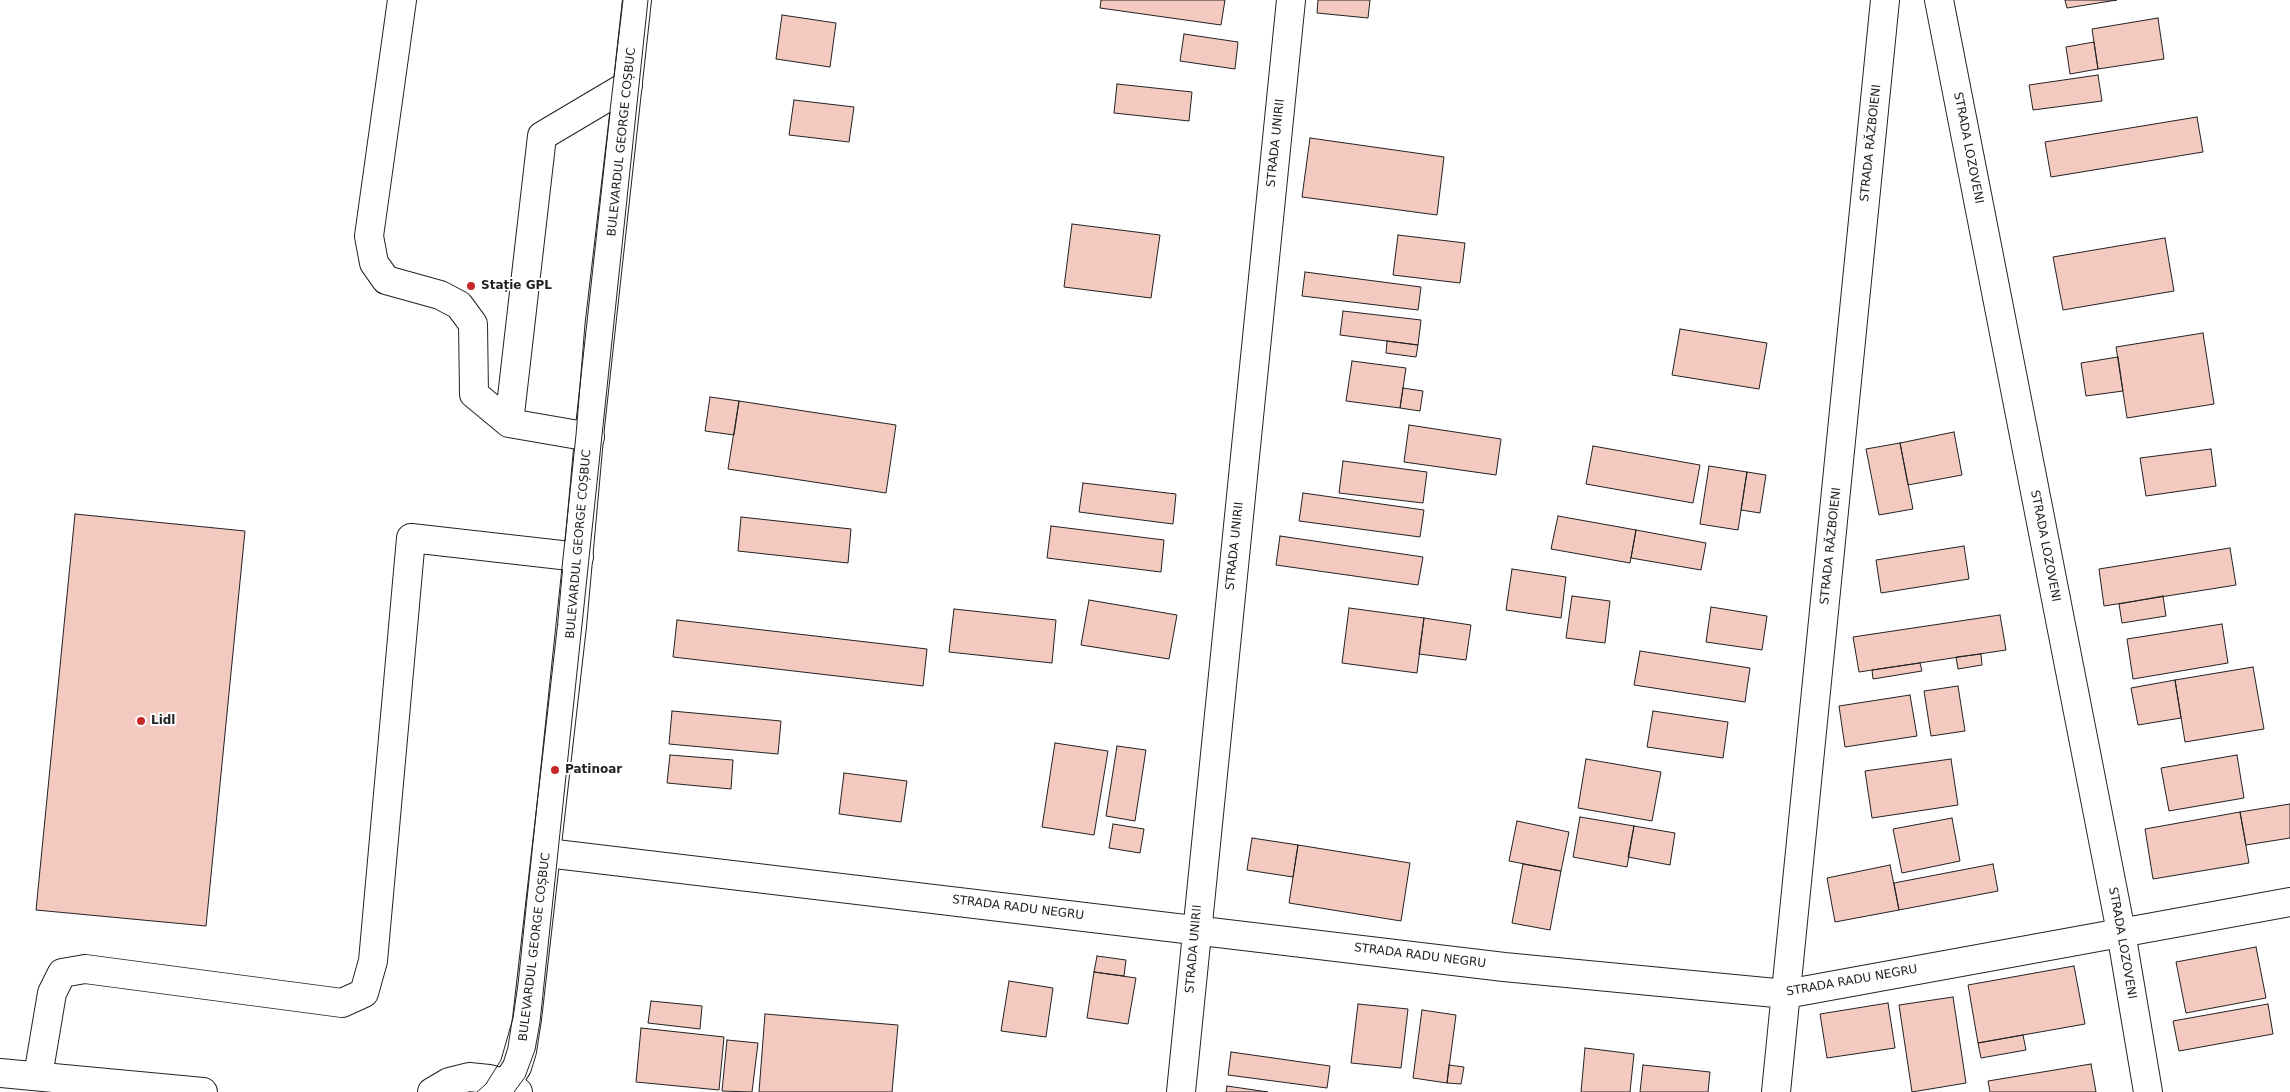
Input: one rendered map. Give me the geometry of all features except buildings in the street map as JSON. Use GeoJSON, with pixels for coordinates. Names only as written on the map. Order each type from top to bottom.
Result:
{"type":"FeatureCollection","features":[{"type":"Feature","properties":{"kind":"street"},"geometry":{"type":"LineString","coordinates":[[402,0],[369,236],[374,263],[386,280],[440,294],[459,305],[473,324],[474,394],[509,423],[590,437]]}},
{"type":"Feature","properties":{"kind":"street","name":"BULEVARDUL GEORGE COȘBUC"},"geometry":{"type":"LineString","coordinates":[[512,1088],[522,1051],[547,853],[638,0]]}},
{"type":"Feature","properties":{"kind":"street","name":"STRADA UNIRII"},"geometry":{"type":"LineString","coordinates":[[1181,1092],[1290,0]]}},
{"type":"Feature","properties":{"kind":"street","name":"STRADA RĂZBOIENI"},"geometry":{"type":"LineString","coordinates":[[1776,1092],[1885,0]]}},
{"type":"Feature","properties":{"kind":"street","name":"STRADA LOZOVENI"},"geometry":{"type":"LineString","coordinates":[[1939,0],[2121,932],[2148,1092]]}},
{"type":"Feature","properties":{"kind":"street"},"geometry":{"type":"LineString","coordinates":[[509,423],[542,136],[628,85]]}},
{"type":"Feature","properties":{"kind":"street"},"geometry":{"type":"LineString","coordinates":[[38,1076],[52,993],[62,973],[85,969],[342,1003],[364,992],[373,961],[411,538],[579,557]]}},
{"type":"Feature","properties":{"kind":"street","name":"STRADA RADU NEGRU"},"geometry":{"type":"LineString","coordinates":[[547,853],[1504,967],[1786,994],[2290,902]]}},
{"type":"Feature","properties":{"kind":"street"},"geometry":{"type":"LineString","coordinates":[[0,1073],[203,1092]]}},
{"type":"Feature","properties":{"kind":"street"},"geometry":{"type":"LineString","coordinates":[[432,1092],[449,1082],[469,1077],[489,1079],[512,1088]]}},
{"type":"Feature","properties":{"kind":"tram line"},"geometry":{"type":"LineString","coordinates":[[477,1092],[486,1084],[501,1060],[513,1018],[518,984],[576,435],[585,324],[623,0]]}},
{"type":"Feature","properties":{"kind":"tram line"},"geometry":{"type":"LineString","coordinates":[[514,1092],[525,1077],[535,1050],[540,1022],[648,0]]}},
{"type":"Feature","properties":{"kind":"place","name":"Stație GPL"},"geometry":{"type":"Point","coordinates":[471,286]}},
{"type":"Feature","properties":{"kind":"place","name":"Lidl"},"geometry":{"type":"Point","coordinates":[141,721]}},
{"type":"Feature","properties":{"kind":"place","name":"Patinoar"},"geometry":{"type":"Point","coordinates":[555,770]}}]}
